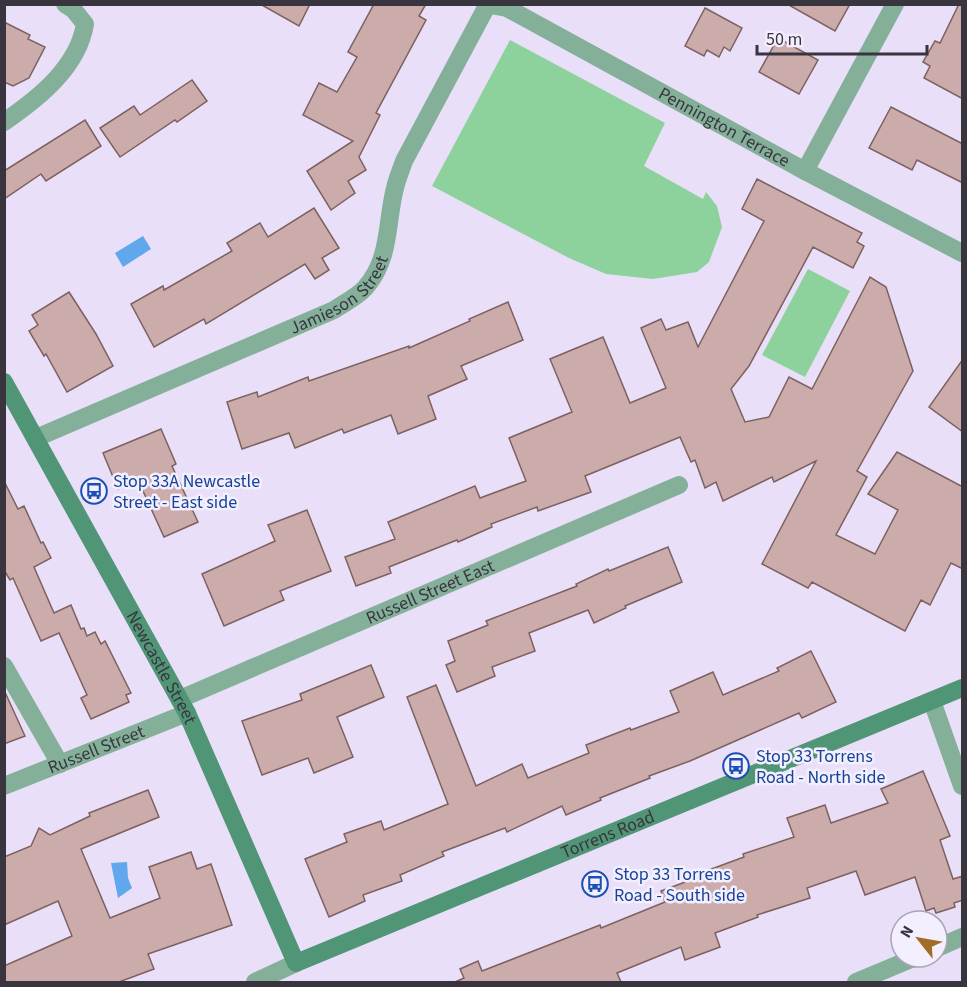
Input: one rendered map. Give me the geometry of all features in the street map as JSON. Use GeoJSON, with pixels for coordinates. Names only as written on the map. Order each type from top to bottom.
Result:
{"type":"FeatureCollection","features":[{"type":"Feature","properties":{"kind":"street"},"geometry":{"type":"LineString","coordinates":[[4,122],[35,101],[53,83],[82,41],[85,24],[73,9],[65,4]]}},
{"type":"Feature","properties":{"kind":"street"},"geometry":{"type":"LineString","coordinates":[[805,171],[895,4]]}},
{"type":"Feature","properties":{"kind":"street","name":"Pennington Terrace"},"geometry":{"type":"LineString","coordinates":[[487,5],[507,8],[805,171],[963,253]]}},
{"type":"Feature","properties":{"kind":"street","name":"Jamieson Street"},"geometry":{"type":"LineString","coordinates":[[36,438],[334,310],[363,290],[383,260],[394,188],[404,161],[487,5]]}},
{"type":"Feature","properties":{"kind":"street","name":"Newcastle Street"},"geometry":{"type":"LineString","coordinates":[[4,382],[183,706],[296,963]]}},
{"type":"Feature","properties":{"kind":"street","name":"Russell Street East"},"geometry":{"type":"LineString","coordinates":[[183,706],[680,485]]}},
{"type":"Feature","properties":{"kind":"street"},"geometry":{"type":"LineString","coordinates":[[4,666],[60,764]]}},
{"type":"Feature","properties":{"kind":"street","name":"Torrens Road"},"geometry":{"type":"LineString","coordinates":[[255,982],[296,963],[963,688]]}},
{"type":"Feature","properties":{"kind":"street"},"geometry":{"type":"LineString","coordinates":[[932,701],[963,786]]}},
{"type":"Feature","properties":{"kind":"street","name":"Russell Street"},"geometry":{"type":"LineString","coordinates":[[4,786],[60,764],[183,706]]}},
{"type":"Feature","properties":{"kind":"street"},"geometry":{"type":"LineString","coordinates":[[949,943],[963,937]]}},
{"type":"Feature","properties":{"kind":"street"},"geometry":{"type":"LineString","coordinates":[[856,982],[889,968]]}},
{"type":"Feature","properties":{"kind":"green space"},"geometry":{"type":"Polygon","coordinates":[[[510,40],[665,123],[644,166],[703,199],[706,192],[717,206],[722,227],[709,262],[697,272],[653,279],[606,274],[569,258],[432,186],[510,40]]]}},
{"type":"Feature","properties":{"kind":"green space"},"geometry":{"type":"Polygon","coordinates":[[[808,269],[850,291],[805,377],[762,355],[808,269]]]}},
{"type":"Feature","properties":{"kind":"water"},"geometry":{"type":"Polygon","coordinates":[[[143,236],[151,249],[123,267],[115,253],[143,236]]]}},
{"type":"Feature","properties":{"kind":"water"},"geometry":{"type":"Polygon","coordinates":[[[127,862],[128,878],[132,888],[118,898],[111,863],[127,862]]]}},
{"type":"Feature","properties":{"kind":"building"},"geometry":{"type":"Polygon","coordinates":[[[260,4],[310,4],[299,26],[260,4]]]}},
{"type":"Feature","properties":{"kind":"building"},"geometry":{"type":"Polygon","coordinates":[[[374,4],[426,4],[419,16],[426,20],[376,113],[380,115],[359,157],[366,170],[348,181],[355,193],[331,210],[307,171],[353,141],[303,115],[319,83],[337,92],[357,57],[348,52],[374,4]]]}},
{"type":"Feature","properties":{"kind":"building"},"geometry":{"type":"Polygon","coordinates":[[[787,4],[850,4],[835,31],[787,4]]]}},
{"type":"Feature","properties":{"kind":"building"},"geometry":{"type":"Polygon","coordinates":[[[959,4],[963,4],[963,99],[924,78],[930,66],[923,62],[935,41],[940,43],[959,4]]]}},
{"type":"Feature","properties":{"kind":"building"},"geometry":{"type":"Polygon","coordinates":[[[705,8],[742,28],[730,51],[724,47],[719,57],[707,50],[704,56],[685,46],[705,8]]]}},
{"type":"Feature","properties":{"kind":"building"},"geometry":{"type":"Polygon","coordinates":[[[4,22],[30,35],[28,39],[45,47],[29,78],[13,86],[4,82],[4,22]]]}},
{"type":"Feature","properties":{"kind":"building"},"geometry":{"type":"Polygon","coordinates":[[[778,38],[818,60],[799,94],[759,72],[778,38]]]}},
{"type":"Feature","properties":{"kind":"building"},"geometry":{"type":"Polygon","coordinates":[[[192,80],[207,101],[120,157],[100,128],[134,106],[140,115],[192,80]]]}},
{"type":"Feature","properties":{"kind":"building"},"geometry":{"type":"Polygon","coordinates":[[[891,107],[963,144],[963,183],[917,160],[912,170],[869,148],[891,107]]]}},
{"type":"Feature","properties":{"kind":"building"},"geometry":{"type":"Polygon","coordinates":[[[85,120],[101,146],[46,181],[41,174],[4,199],[4,171],[85,120]]]}},
{"type":"Feature","properties":{"kind":"building"},"geometry":{"type":"Polygon","coordinates":[[[757,179],[862,233],[857,242],[864,246],[853,268],[813,247],[749,366],[731,389],[745,422],[769,417],[789,377],[812,389],[870,277],[886,287],[913,371],[857,471],[867,477],[836,535],[875,554],[898,510],[868,494],[897,452],[963,487],[963,569],[951,563],[930,605],[921,600],[905,631],[812,582],[808,588],[762,564],[816,461],[774,482],[772,477],[723,501],[716,482],[705,488],[695,460],[691,462],[680,437],[585,476],[591,492],[538,511],[537,507],[491,524],[492,527],[458,542],[457,540],[389,567],[391,573],[356,586],[345,557],[395,539],[388,522],[475,486],[480,498],[526,481],[509,438],[572,412],[550,359],[603,337],[630,403],[666,388],[641,328],[661,319],[666,330],[688,322],[698,347],[764,221],[742,209],[757,179]]]}},
{"type":"Feature","properties":{"kind":"building"},"geometry":{"type":"Polygon","coordinates":[[[314,208],[339,248],[322,258],[329,270],[315,279],[305,264],[206,324],[204,319],[154,347],[131,304],[163,286],[164,290],[232,251],[227,243],[260,223],[268,237],[314,208]]]}},
{"type":"Feature","properties":{"kind":"building"},"geometry":{"type":"Polygon","coordinates":[[[69,292],[113,366],[67,392],[46,354],[44,356],[29,331],[38,325],[32,315],[69,292]]]}},
{"type":"Feature","properties":{"kind":"building"},"geometry":{"type":"Polygon","coordinates":[[[508,302],[523,340],[461,366],[467,379],[428,396],[436,419],[398,434],[391,415],[344,433],[342,429],[295,448],[289,433],[242,449],[227,402],[257,392],[258,397],[308,377],[309,381],[409,346],[409,348],[508,302]]]}},
{"type":"Feature","properties":{"kind":"building"},"geometry":{"type":"Polygon","coordinates":[[[963,359],[963,432],[929,407],[963,359]]]}},
{"type":"Feature","properties":{"kind":"building"},"geometry":{"type":"Polygon","coordinates":[[[161,429],[176,464],[172,466],[198,522],[164,537],[138,480],[118,489],[103,453],[161,429]]]}},
{"type":"Feature","properties":{"kind":"building"},"geometry":{"type":"Polygon","coordinates":[[[4,481],[18,509],[24,506],[41,543],[43,542],[51,558],[34,567],[54,613],[71,605],[81,629],[84,628],[87,636],[95,632],[101,644],[105,641],[131,693],[126,695],[129,702],[91,719],[81,698],[87,695],[59,633],[41,641],[13,578],[10,580],[4,570],[4,481]]]}},
{"type":"Feature","properties":{"kind":"building"},"geometry":{"type":"Polygon","coordinates":[[[307,510],[331,571],[280,591],[284,600],[224,626],[202,574],[275,541],[268,525],[307,510]]]}},
{"type":"Feature","properties":{"kind":"building"},"geometry":{"type":"Polygon","coordinates":[[[668,547],[682,582],[625,606],[626,608],[594,623],[588,610],[529,633],[535,651],[492,667],[495,676],[457,692],[446,665],[455,661],[448,641],[488,625],[486,621],[577,586],[576,584],[608,569],[609,571],[668,547]]]}},
{"type":"Feature","properties":{"kind":"building"},"geometry":{"type":"Polygon","coordinates":[[[811,651],[836,702],[802,718],[799,713],[690,761],[649,776],[650,778],[600,798],[601,800],[566,815],[562,806],[507,832],[505,828],[442,852],[444,856],[400,875],[402,881],[363,895],[365,901],[329,917],[305,859],[347,842],[344,834],[381,821],[384,830],[448,804],[407,697],[436,685],[476,786],[522,764],[528,778],[589,753],[586,745],[679,712],[670,691],[713,672],[723,695],[779,671],[777,668],[811,651]]]}},
{"type":"Feature","properties":{"kind":"building"},"geometry":{"type":"Polygon","coordinates":[[[371,665],[384,697],[337,717],[353,757],[314,773],[308,758],[262,775],[242,721],[302,700],[300,694],[371,665]]]}},
{"type":"Feature","properties":{"kind":"building"},"geometry":{"type":"Polygon","coordinates":[[[4,690],[25,736],[4,744],[4,690]]]}},
{"type":"Feature","properties":{"kind":"building"},"geometry":{"type":"Polygon","coordinates":[[[923,771],[950,836],[940,840],[953,879],[963,876],[963,900],[954,903],[955,907],[925,909],[915,877],[865,895],[856,871],[807,888],[810,898],[757,915],[758,917],[715,933],[720,947],[685,960],[681,947],[617,973],[621,982],[455,982],[464,978],[460,969],[478,961],[482,971],[665,902],[661,891],[707,874],[706,871],[744,857],[743,854],[794,837],[787,818],[825,805],[831,823],[888,803],[881,789],[923,771]]]}},
{"type":"Feature","properties":{"kind":"building"},"geometry":{"type":"Polygon","coordinates":[[[148,790],[159,817],[81,849],[110,918],[160,898],[149,867],[191,852],[197,869],[211,864],[232,925],[148,954],[154,969],[119,982],[4,982],[4,966],[72,936],[58,901],[4,925],[4,857],[31,846],[39,828],[50,835],[90,816],[89,813],[148,790]]]}},
{"type":"Feature","properties":{"kind":"place","name":"Stop 33A Newcastle Street - East side"},"geometry":{"type":"Point","coordinates":[94,491]}},
{"type":"Feature","properties":{"kind":"place","name":"Stop 33 Torrens Road - North side"},"geometry":{"type":"Point","coordinates":[736,766]}},
{"type":"Feature","properties":{"kind":"place","name":"Stop 33 Torrens Road - South side"},"geometry":{"type":"Point","coordinates":[595,884]}}]}
